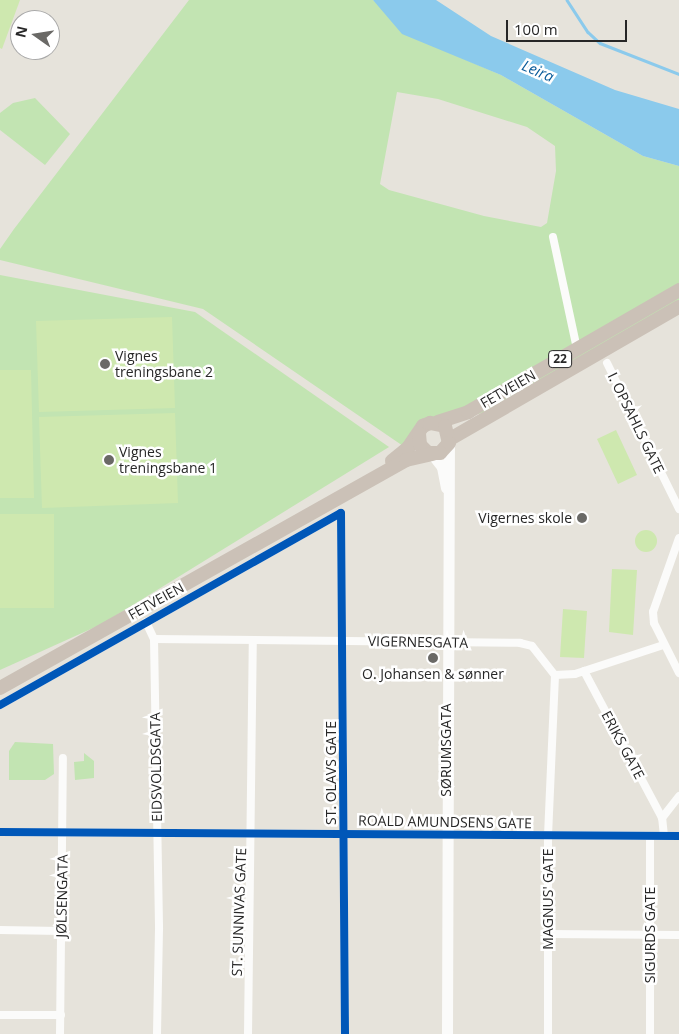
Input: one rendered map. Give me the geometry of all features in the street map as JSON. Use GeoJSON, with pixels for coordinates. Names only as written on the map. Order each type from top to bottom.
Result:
{"type":"FeatureCollection","features":[{"type":"Feature","properties":{"kind":"highway","name":"FETVEIEN"},"geometry":{"type":"LineString","coordinates":[[438,422],[456,418],[679,290]]}},
{"type":"Feature","properties":{"kind":"highway","name":"FETVEIEN"},"geometry":{"type":"LineString","coordinates":[[450,441],[679,307]]}},
{"type":"Feature","properties":{"kind":"highway"},"geometry":{"type":"LineString","coordinates":[[438,422],[447,429],[450,441]]}},
{"type":"Feature","properties":{"kind":"highway","name":"22"},"geometry":{"type":"LineString","coordinates":[[419,433],[426,424],[438,422]]}},
{"type":"Feature","properties":{"kind":"highway","name":"FETVEIEN"},"geometry":{"type":"LineString","coordinates":[[312,514],[386,466],[408,448],[419,433]]}},
{"type":"Feature","properties":{"kind":"highway"},"geometry":{"type":"LineString","coordinates":[[419,433],[420,445],[432,454]]}},
{"type":"Feature","properties":{"kind":"highway","name":"22"},"geometry":{"type":"LineString","coordinates":[[432,454],[443,451],[450,441]]}},
{"type":"Feature","properties":{"kind":"highway","name":"FETVEIEN"},"geometry":{"type":"LineString","coordinates":[[0,688],[413,457],[432,454]]}},
{"type":"Feature","properties":{"kind":"main road","name":"SØRUMSGATA"},"geometry":{"type":"LineString","coordinates":[[447,497],[452,474],[450,441]]}},
{"type":"Feature","properties":{"kind":"main road","name":"SØRUMSGATA"},"geometry":{"type":"LineString","coordinates":[[432,454],[442,467],[447,497],[450,643],[446,835],[447,1034]]}},
{"type":"Feature","properties":{"kind":"street"},"geometry":{"type":"LineString","coordinates":[[553,237],[577,349]]}},
{"type":"Feature","properties":{"kind":"street","name":"I. OPSAHLS GATE"},"geometry":{"type":"LineString","coordinates":[[607,363],[679,508]]}},
{"type":"Feature","properties":{"kind":"street","name":"ST. OLAVS GATE"},"geometry":{"type":"LineString","coordinates":[[146,622],[341,512],[344,641],[344,1034]]}},
{"type":"Feature","properties":{"kind":"street"},"geometry":{"type":"LineString","coordinates":[[679,538],[653,612],[664,644],[679,672]]}},
{"type":"Feature","properties":{"kind":"street"},"geometry":{"type":"LineString","coordinates":[[0,705],[146,622]]}},
{"type":"Feature","properties":{"kind":"street","name":"EIDSVOLDSGATA"},"geometry":{"type":"LineString","coordinates":[[146,622],[154,639],[158,832],[157,1034]]}},
{"type":"Feature","properties":{"kind":"street","name":"VIGERNESGATA"},"geometry":{"type":"LineString","coordinates":[[154,639],[526,644],[536,650],[555,675]]}},
{"type":"Feature","properties":{"kind":"street","name":"ST. SUNNIVAS GATE"},"geometry":{"type":"LineString","coordinates":[[248,1034],[254,834],[253,641]]}},
{"type":"Feature","properties":{"kind":"street"},"geometry":{"type":"LineString","coordinates":[[555,675],[584,671],[664,644]]}},
{"type":"Feature","properties":{"kind":"street","name":"ERIKS GATE"},"geometry":{"type":"LineString","coordinates":[[584,671],[662,818]]}},
{"type":"Feature","properties":{"kind":"street","name":"MAGNUS' GATE"},"geometry":{"type":"LineString","coordinates":[[548,1034],[548,836],[555,675]]}},
{"type":"Feature","properties":{"kind":"street","name":"JØLSENGATA"},"geometry":{"type":"LineString","coordinates":[[60,1034],[63,758]]}},
{"type":"Feature","properties":{"kind":"street"},"geometry":{"type":"LineString","coordinates":[[664,836],[662,818],[679,796]]}},
{"type":"Feature","properties":{"kind":"street","name":"ROALD AMUNDSENS GATE"},"geometry":{"type":"LineString","coordinates":[[0,832],[679,836]]}},
{"type":"Feature","properties":{"kind":"street","name":"SIGURDS GATE"},"geometry":{"type":"LineString","coordinates":[[650,836],[650,1034]]}},
{"type":"Feature","properties":{"kind":"street"},"geometry":{"type":"LineString","coordinates":[[0,930],[61,931]]}},
{"type":"Feature","properties":{"kind":"street"},"geometry":{"type":"LineString","coordinates":[[548,934],[679,935]]}},
{"type":"Feature","properties":{"kind":"street"},"geometry":{"type":"LineString","coordinates":[[0,1015],[61,1015]]}},
{"type":"Feature","properties":{"kind":"green space"},"geometry":{"type":"Polygon","coordinates":[[[0,0],[20,0],[16,10],[10,10],[10,27],[2,49],[0,48],[0,0]]]}},
{"type":"Feature","properties":{"kind":"green space"},"geometry":{"type":"Polygon","coordinates":[[[189,0],[373,0],[422,41],[501,75],[643,156],[679,166],[679,311],[487,413],[426,418],[406,448],[203,309],[0,260],[0,249],[189,0]],[[397,92],[380,184],[389,190],[484,216],[541,227],[547,223],[556,171],[555,146],[527,127],[438,99],[397,92]]]}},
{"type":"Feature","properties":{"kind":"green space"},"geometry":{"type":"Polygon","coordinates":[[[35,98],[70,134],[45,165],[0,130],[0,113],[13,103],[35,98]]]}},
{"type":"Feature","properties":{"kind":"green space"},"geometry":{"type":"Polygon","coordinates":[[[0,275],[195,312],[389,447],[102,624],[0,670],[0,275]]]}},
{"type":"Feature","properties":{"kind":"green space","name":"Vignes treningsbane 2"},"geometry":{"type":"Polygon","coordinates":[[[172,317],[175,408],[39,412],[36,321],[172,317]]]}},
{"type":"Feature","properties":{"kind":"green space"},"geometry":{"type":"Polygon","coordinates":[[[0,370],[31,370],[34,498],[0,498],[0,370]]]}},
{"type":"Feature","properties":{"kind":"green space","name":"Vignes treningsbane 1"},"geometry":{"type":"Polygon","coordinates":[[[175,413],[178,503],[42,508],[39,417],[175,413]]]}},
{"type":"Feature","properties":{"kind":"green space"},"geometry":{"type":"Polygon","coordinates":[[[616,430],[637,475],[618,484],[597,439],[616,430]]]}},
{"type":"Feature","properties":{"kind":"green space"},"geometry":{"type":"Polygon","coordinates":[[[0,514],[54,514],[54,608],[0,608],[0,514]]]}},
{"type":"Feature","properties":{"kind":"green space"},"geometry":{"type":"Polygon","coordinates":[[[646,530],[656,537],[657,541],[650,551],[646,552],[636,545],[635,541],[642,531],[646,530]]]}},
{"type":"Feature","properties":{"kind":"green space"},"geometry":{"type":"Polygon","coordinates":[[[612,569],[637,570],[633,635],[609,632],[612,569]]]}},
{"type":"Feature","properties":{"kind":"green space"},"geometry":{"type":"Polygon","coordinates":[[[563,609],[587,611],[584,658],[560,657],[563,609]]]}},
{"type":"Feature","properties":{"kind":"green space"},"geometry":{"type":"Polygon","coordinates":[[[15,742],[53,744],[54,774],[45,780],[9,780],[9,751],[15,742]]]}},
{"type":"Feature","properties":{"kind":"green space"},"geometry":{"type":"Polygon","coordinates":[[[84,753],[94,761],[94,778],[75,780],[74,762],[84,761],[84,753]]]}},
{"type":"Feature","properties":{"kind":"water","name":"Leira"},"geometry":{"type":"Polygon","coordinates":[[[373,0],[436,0],[491,36],[615,90],[679,109],[679,166],[643,156],[501,75],[402,34],[373,0]]]}},
{"type":"Feature","properties":{"kind":"waterway"},"geometry":{"type":"LineString","coordinates":[[567,0],[588,32],[600,43],[679,74]]}},
{"type":"Feature","properties":{"kind":"cycle path"},"geometry":{"type":"LineString","coordinates":[[0,705],[341,513],[345,1034]]}},
{"type":"Feature","properties":{"kind":"cycle path"},"geometry":{"type":"LineString","coordinates":[[0,832],[679,836]]}},
{"type":"Feature","properties":{"kind":"place","name":"Vignes treningsbane 2"},"geometry":{"type":"Point","coordinates":[105,364]}},
{"type":"Feature","properties":{"kind":"place","name":"Vignes treningsbane 1"},"geometry":{"type":"Point","coordinates":[109,460]}},
{"type":"Feature","properties":{"kind":"place","name":"Vigernes skole"},"geometry":{"type":"Point","coordinates":[582,518]}},
{"type":"Feature","properties":{"kind":"place","name":"O. Johansen & sønner"},"geometry":{"type":"Point","coordinates":[433,658]}}]}
